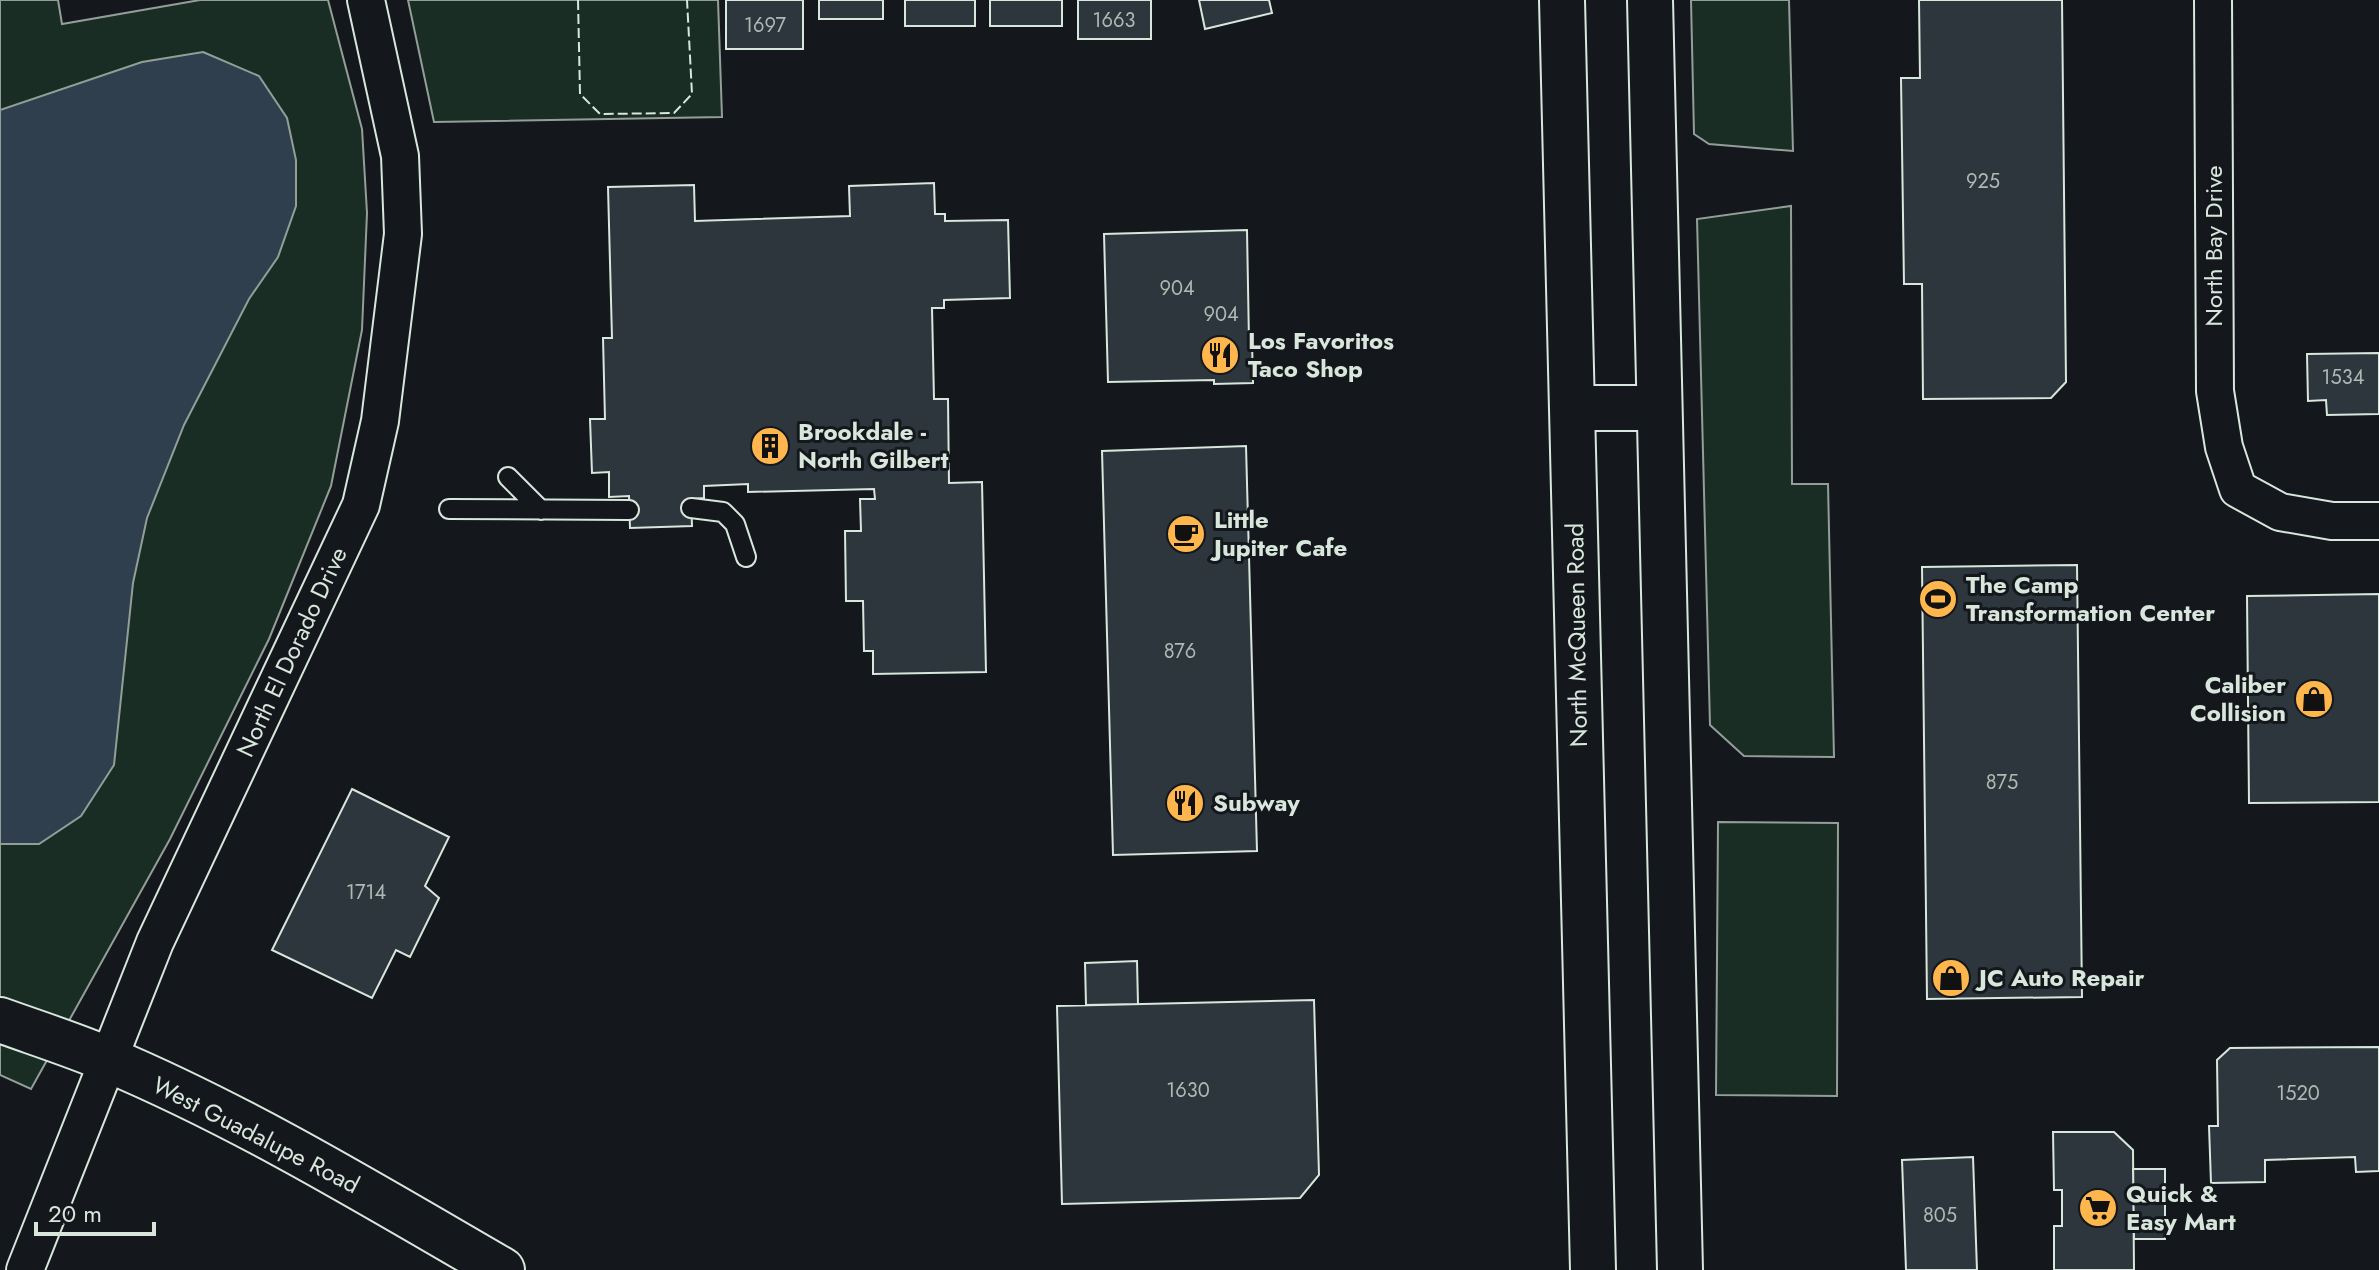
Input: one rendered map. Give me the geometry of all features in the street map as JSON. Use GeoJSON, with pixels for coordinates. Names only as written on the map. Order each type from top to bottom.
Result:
{"type":"FeatureCollection","features":[{"type":"Feature","properties":{"kind":"main road","name":"North McQueen Road"},"geometry":{"type":"LineString","coordinates":[[1562,0],[1593,1270]]}},
{"type":"Feature","properties":{"kind":"main road"},"geometry":{"type":"LineString","coordinates":[[1650,0],[1680,1270]]}},
{"type":"Feature","properties":{"kind":"main road"},"geometry":{"type":"LineString","coordinates":[[1572,408],[1659,408]]}},
{"type":"Feature","properties":{"kind":"main road","name":"West Guadalupe Road"},"geometry":{"type":"LineString","coordinates":[[0,1020],[108,1059],[290,1148],[502,1270]]}},
{"type":"Feature","properties":{"kind":"street","name":"North El Dorado Drive"},"geometry":{"type":"LineString","coordinates":[[25,1270],[155,942],[361,505],[380,421],[403,234],[400,156],[366,0]]}},
{"type":"Feature","properties":{"kind":"street","name":"North Bay Drive"},"geometry":{"type":"LineString","coordinates":[[2213,0],[2215,391],[2224,447],[2238,489],[2280,512],[2332,521],[2379,521]]}},
{"type":"Feature","properties":{"kind":"lane"},"geometry":{"type":"LineString","coordinates":[[508,477],[541,510]]}},
{"type":"Feature","properties":{"kind":"lane"},"geometry":{"type":"LineString","coordinates":[[691,508],[723,512],[735,524],[746,557]]}},
{"type":"Feature","properties":{"kind":"lane"},"geometry":{"type":"LineString","coordinates":[[449,509],[629,510]]}},
{"type":"Feature","properties":{"kind":"green space"},"geometry":{"type":"Polygon","coordinates":[[[0,0],[58,0],[62,24],[200,0],[328,0],[362,129],[367,213],[362,330],[331,486],[269,639],[170,839],[31,1089],[0,1075],[0,0]]]}},
{"type":"Feature","properties":{"kind":"green space"},"geometry":{"type":"Polygon","coordinates":[[[408,0],[718,0],[722,117],[434,122],[408,0]]]}},
{"type":"Feature","properties":{"kind":"green space"},"geometry":{"type":"Polygon","coordinates":[[[1691,0],[1789,0],[1793,151],[1709,144],[1694,134],[1691,0]]]}},
{"type":"Feature","properties":{"kind":"green space"},"geometry":{"type":"Polygon","coordinates":[[[1791,206],[1792,484],[1828,484],[1834,757],[1744,756],[1710,725],[1697,219],[1791,206]]]}},
{"type":"Feature","properties":{"kind":"green space"},"geometry":{"type":"Polygon","coordinates":[[[1718,822],[1838,823],[1837,1096],[1716,1095],[1718,822]]]}},
{"type":"Feature","properties":{"kind":"water"},"geometry":{"type":"Polygon","coordinates":[[[203,52],[259,76],[287,118],[296,160],[296,206],[278,257],[249,299],[184,425],[147,518],[133,583],[114,765],[81,816],[39,844],[0,844],[0,110],[142,62],[203,52]]]}},
{"type":"Feature","properties":{"kind":"building"},"geometry":{"type":"Polygon","coordinates":[[[726,0],[803,0],[803,49],[726,49],[726,0]]]}},
{"type":"Feature","properties":{"kind":"building"},"geometry":{"type":"Polygon","coordinates":[[[819,0],[883,0],[883,19],[819,19],[819,0]]]}},
{"type":"Feature","properties":{"kind":"building"},"geometry":{"type":"Polygon","coordinates":[[[905,0],[975,0],[975,26],[905,26],[905,0]]]}},
{"type":"Feature","properties":{"kind":"building"},"geometry":{"type":"Polygon","coordinates":[[[990,0],[1062,0],[1062,26],[990,26],[990,0]]]}},
{"type":"Feature","properties":{"kind":"building"},"geometry":{"type":"Polygon","coordinates":[[[1078,0],[1151,0],[1151,39],[1078,39],[1078,0]]]}},
{"type":"Feature","properties":{"kind":"building"},"geometry":{"type":"Polygon","coordinates":[[[1199,0],[1269,0],[1272,13],[1205,29],[1199,0]]]}},
{"type":"Feature","properties":{"kind":"building"},"geometry":{"type":"Polygon","coordinates":[[[1919,0],[2062,0],[2066,382],[2051,398],[1923,399],[1922,284],[1904,284],[1901,78],[1920,78],[1919,0]]]}},
{"type":"Feature","properties":{"kind":"building","name":"Brookdale - North Gilbert"},"geometry":{"type":"Polygon","coordinates":[[[934,183],[935,214],[945,214],[945,221],[1008,220],[1010,298],[944,300],[944,308],[932,308],[934,399],[948,399],[949,483],[982,482],[986,672],[873,674],[873,651],[864,651],[863,601],[846,601],[845,531],[861,531],[860,499],[875,499],[874,489],[748,492],[748,484],[704,486],[704,498],[691,499],[692,526],[630,528],[629,496],[609,497],[609,472],[592,473],[590,419],[605,419],[603,338],[612,338],[608,187],[694,185],[695,221],[850,216],[849,186],[934,183]]]}},
{"type":"Feature","properties":{"kind":"building"},"geometry":{"type":"Polygon","coordinates":[[[1247,230],[1253,383],[1214,384],[1214,380],[1108,382],[1104,234],[1247,230]]]}},
{"type":"Feature","properties":{"kind":"building"},"geometry":{"type":"Polygon","coordinates":[[[2379,353],[2379,414],[2327,415],[2326,400],[2308,401],[2307,354],[2379,353]]]}},
{"type":"Feature","properties":{"kind":"building"},"geometry":{"type":"Polygon","coordinates":[[[1246,446],[1257,851],[1113,855],[1102,451],[1246,446]]]}},
{"type":"Feature","properties":{"kind":"building"},"geometry":{"type":"Polygon","coordinates":[[[2077,565],[2082,997],[1927,999],[1922,567],[2077,565]]]}},
{"type":"Feature","properties":{"kind":"building","name":"Caliber Collision"},"geometry":{"type":"Polygon","coordinates":[[[2379,594],[2379,802],[2249,803],[2247,596],[2379,594]]]}},
{"type":"Feature","properties":{"kind":"building"},"geometry":{"type":"Polygon","coordinates":[[[352,789],[449,837],[425,886],[439,898],[410,957],[396,950],[372,998],[272,950],[352,789]]]}},
{"type":"Feature","properties":{"kind":"building"},"geometry":{"type":"Polygon","coordinates":[[[1137,961],[1138,1004],[1086,1005],[1085,963],[1137,961]]]}},
{"type":"Feature","properties":{"kind":"building"},"geometry":{"type":"Polygon","coordinates":[[[1314,1000],[1319,1175],[1300,1198],[1062,1204],[1057,1006],[1314,1000]]]}},
{"type":"Feature","properties":{"kind":"building"},"geometry":{"type":"Polygon","coordinates":[[[2379,1047],[2379,1171],[2356,1172],[2355,1157],[2265,1160],[2265,1182],[2211,1183],[2209,1126],[2218,1126],[2217,1060],[2230,1048],[2379,1047]]]}},
{"type":"Feature","properties":{"kind":"building","name":"Quick & Easy Mart"},"geometry":{"type":"Polygon","coordinates":[[[2053,1132],[2114,1132],[2133,1150],[2134,1270],[2054,1270],[2054,1226],[2062,1226],[2062,1190],[2054,1190],[2053,1132]]]}},
{"type":"Feature","properties":{"kind":"building"},"geometry":{"type":"Polygon","coordinates":[[[1973,1157],[1977,1270],[1906,1270],[1902,1160],[1973,1157]]]}},
{"type":"Feature","properties":{"kind":"building"},"geometry":{"type":"Polygon","coordinates":[[[2133,1169],[2165,1169],[2165,1239],[2134,1239],[2133,1169]]]}},
{"type":"Feature","properties":{"kind":"fence"},"geometry":{"type":"LineString","coordinates":[[578,0],[580,94],[600,114],[674,113],[692,94],[687,0]]}},
{"type":"Feature","properties":{"kind":"place","name":"Los Favoritos Taco Shop"},"geometry":{"type":"Point","coordinates":[1220,355]}},
{"type":"Feature","properties":{"kind":"place","name":"Brookdale - North Gilbert"},"geometry":{"type":"Point","coordinates":[770,446]}},
{"type":"Feature","properties":{"kind":"place","name":"Little Jupiter Cafe"},"geometry":{"type":"Point","coordinates":[1186,534]}},
{"type":"Feature","properties":{"kind":"place","name":"The Camp Transformation Center"},"geometry":{"type":"Point","coordinates":[1938,599]}},
{"type":"Feature","properties":{"kind":"place","name":"Caliber Collision"},"geometry":{"type":"Point","coordinates":[2314,699]}},
{"type":"Feature","properties":{"kind":"place","name":"Subway"},"geometry":{"type":"Point","coordinates":[1185,803]}},
{"type":"Feature","properties":{"kind":"place","name":"JC Auto Repair"},"geometry":{"type":"Point","coordinates":[1951,978]}},
{"type":"Feature","properties":{"kind":"place","name":"Quick & Easy Mart"},"geometry":{"type":"Point","coordinates":[2098,1208]}}]}
